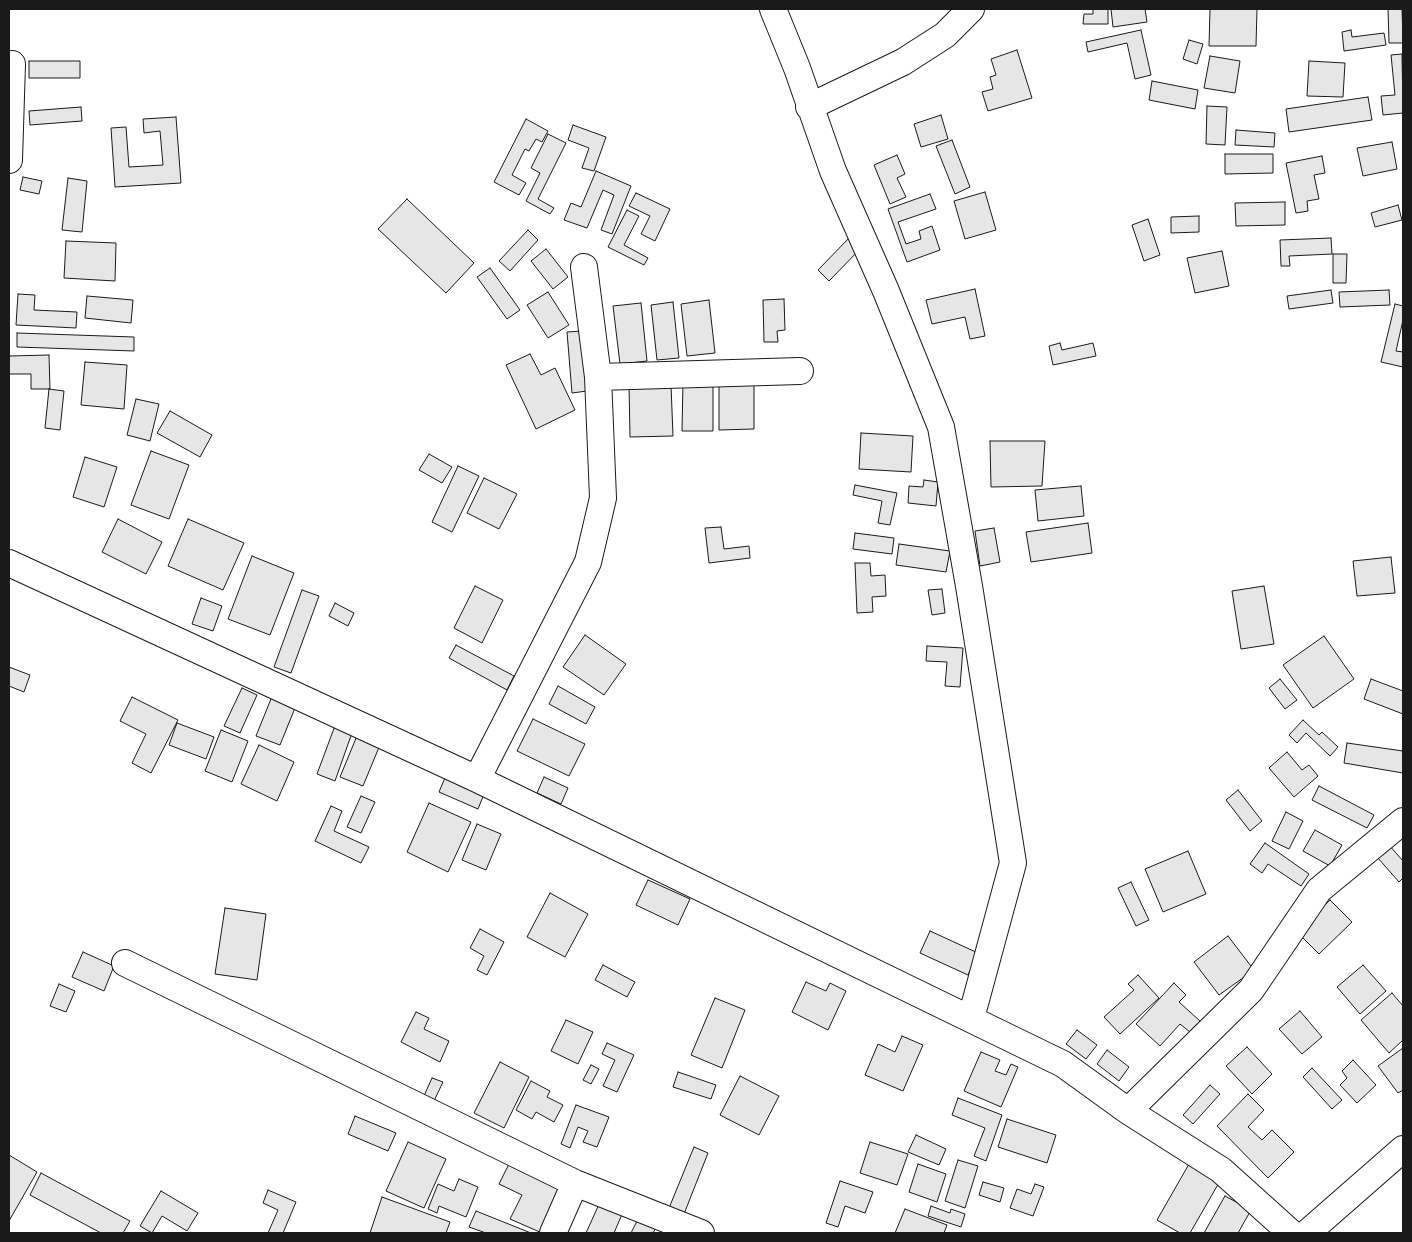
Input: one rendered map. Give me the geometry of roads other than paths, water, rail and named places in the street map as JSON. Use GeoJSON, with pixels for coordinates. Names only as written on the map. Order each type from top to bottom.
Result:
{"type":"FeatureCollection","features":[{"type":"Feature","properties":{"kind":"street"},"geometry":{"type":"LineString","coordinates":[[773,9],[797,68],[833,172],[886,291],[941,427],[963,549],[1013,863],[972,1018]]}},
{"type":"Feature","properties":{"kind":"street"},"geometry":{"type":"LineString","coordinates":[[809,107],[903,62],[945,35],[971,9]]}},
{"type":"Feature","properties":{"kind":"street"},"geometry":{"type":"LineString","coordinates":[[9,160],[12,64]]}},
{"type":"Feature","properties":{"kind":"street"},"geometry":{"type":"LineString","coordinates":[[477,779],[588,562],[604,498],[598,377],[584,268]]}},
{"type":"Feature","properties":{"kind":"street"},"geometry":{"type":"LineString","coordinates":[[598,377],[800,371]]}},
{"type":"Feature","properties":{"kind":"street"},"geometry":{"type":"LineString","coordinates":[[9,563],[477,779],[972,1018],[1063,1064],[1128,1111],[1221,1170],[1291,1233]]}},
{"type":"Feature","properties":{"kind":"street"},"geometry":{"type":"LineString","coordinates":[[1128,1111],[1251,990],[1319,890],[1403,821]]}},
{"type":"Feature","properties":{"kind":"street"},"geometry":{"type":"LineString","coordinates":[[125,963],[575,1183],[701,1233]]}},
{"type":"Feature","properties":{"kind":"street"},"geometry":{"type":"LineString","coordinates":[[1307,1233],[1403,1149]]}},
{"type":"Feature","properties":{"kind":"street"},"geometry":{"type":"LineString","coordinates":[[553,1233],[575,1183]]}}]}
